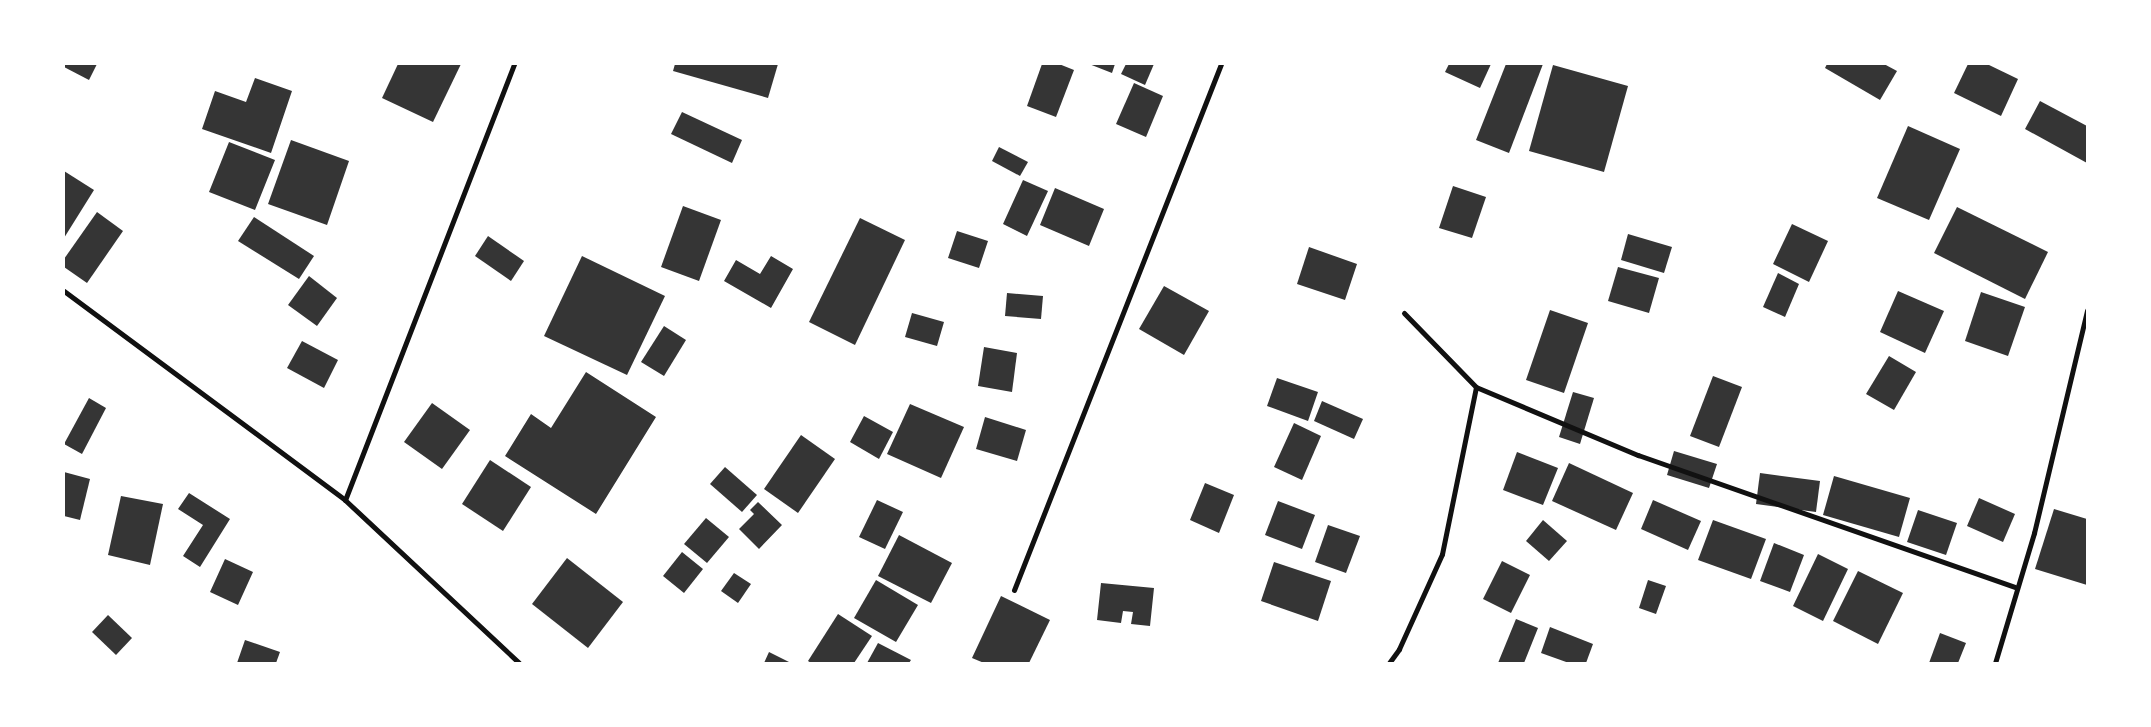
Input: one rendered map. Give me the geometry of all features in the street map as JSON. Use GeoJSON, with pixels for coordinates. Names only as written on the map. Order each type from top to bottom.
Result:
{"type":"FeatureCollection","features":[{"type":"Feature","properties":{"kind":"street"},"geometry":{"type":"LineString","coordinates":[[345,500],[514,64]]}},
{"type":"Feature","properties":{"kind":"street"},"geometry":{"type":"LineString","coordinates":[[1014,590],[1221,64]]}},
{"type":"Feature","properties":{"kind":"street"},"geometry":{"type":"LineString","coordinates":[[64,291],[345,500],[519,663]]}},
{"type":"Feature","properties":{"kind":"street"},"geometry":{"type":"LineString","coordinates":[[1995,663],[2015,587],[2034,533],[2087,310]]}},
{"type":"Feature","properties":{"kind":"street"},"geometry":{"type":"LineString","coordinates":[[1404,313],[1476,387],[1638,455],[2015,587]]}},
{"type":"Feature","properties":{"kind":"street"},"geometry":{"type":"LineString","coordinates":[[1389,663],[1399,649],[1442,554],[1476,387]]}},
{"type":"Feature","properties":{"kind":"building"},"geometry":{"type":"Polygon","coordinates":[[[64,64],[97,64],[89,80],[64,67],[64,64]]]}},
{"type":"Feature","properties":{"kind":"building"},"geometry":{"type":"Polygon","coordinates":[[[398,64],[461,64],[433,122],[382,98],[398,64]]]}},
{"type":"Feature","properties":{"kind":"building"},"geometry":{"type":"Polygon","coordinates":[[[675,64],[778,64],[768,98],[673,71],[675,64]]]}},
{"type":"Feature","properties":{"kind":"building"},"geometry":{"type":"Polygon","coordinates":[[[1042,64],[1059,64],[1074,70],[1056,117],[1027,106],[1042,64]]]}},
{"type":"Feature","properties":{"kind":"building"},"geometry":{"type":"Polygon","coordinates":[[[1089,64],[1115,64],[1112,73],[1089,64]]]}},
{"type":"Feature","properties":{"kind":"building"},"geometry":{"type":"Polygon","coordinates":[[[1126,64],[1154,64],[1145,85],[1121,74],[1126,64]]]}},
{"type":"Feature","properties":{"kind":"building"},"geometry":{"type":"Polygon","coordinates":[[[1449,64],[1491,64],[1480,88],[1445,72],[1449,64]]]}},
{"type":"Feature","properties":{"kind":"building"},"geometry":{"type":"Polygon","coordinates":[[[1506,64],[1543,64],[1509,153],[1476,140],[1506,64]]]}},
{"type":"Feature","properties":{"kind":"building"},"geometry":{"type":"Polygon","coordinates":[[[1827,64],[1884,64],[1897,71],[1880,100],[1825,68],[1827,64]]]}},
{"type":"Feature","properties":{"kind":"building"},"geometry":{"type":"Polygon","coordinates":[[[1968,64],[1987,64],[2018,79],[2001,116],[1954,93],[1968,64]]]}},
{"type":"Feature","properties":{"kind":"building"},"geometry":{"type":"Polygon","coordinates":[[[1553,65],[1628,86],[1604,172],[1529,151],[1553,65]]]}},
{"type":"Feature","properties":{"kind":"building"},"geometry":{"type":"Polygon","coordinates":[[[255,78],[292,91],[271,153],[202,129],[215,91],[246,102],[255,78]]]}},
{"type":"Feature","properties":{"kind":"building"},"geometry":{"type":"Polygon","coordinates":[[[1134,83],[1163,96],[1146,137],[1116,124],[1134,83]]]}},
{"type":"Feature","properties":{"kind":"building"},"geometry":{"type":"Polygon","coordinates":[[[2040,101],[2087,126],[2087,163],[2025,129],[2040,101]]]}},
{"type":"Feature","properties":{"kind":"building"},"geometry":{"type":"Polygon","coordinates":[[[682,112],[742,140],[732,163],[671,134],[682,112]]]}},
{"type":"Feature","properties":{"kind":"building"},"geometry":{"type":"Polygon","coordinates":[[[1908,126],[1960,149],[1929,220],[1877,198],[1908,126]]]}},
{"type":"Feature","properties":{"kind":"building"},"geometry":{"type":"Polygon","coordinates":[[[291,140],[349,161],[327,225],[268,204],[291,140]]]}},
{"type":"Feature","properties":{"kind":"building"},"geometry":{"type":"Polygon","coordinates":[[[229,142],[275,160],[255,210],[209,192],[229,142]]]}},
{"type":"Feature","properties":{"kind":"building"},"geometry":{"type":"Polygon","coordinates":[[[999,147],[1028,162],[1020,176],[992,161],[999,147]]]}},
{"type":"Feature","properties":{"kind":"building"},"geometry":{"type":"Polygon","coordinates":[[[64,171],[94,190],[64,238],[64,171]]]}},
{"type":"Feature","properties":{"kind":"building"},"geometry":{"type":"Polygon","coordinates":[[[1023,180],[1048,191],[1027,236],[1003,224],[1023,180]]]}},
{"type":"Feature","properties":{"kind":"building"},"geometry":{"type":"Polygon","coordinates":[[[1453,186],[1486,197],[1472,238],[1439,228],[1453,186]]]}},
{"type":"Feature","properties":{"kind":"building"},"geometry":{"type":"Polygon","coordinates":[[[1055,188],[1104,209],[1089,246],[1040,225],[1055,188]]]}},
{"type":"Feature","properties":{"kind":"building"},"geometry":{"type":"Polygon","coordinates":[[[683,206],[721,220],[699,281],[661,267],[683,206]]]}},
{"type":"Feature","properties":{"kind":"building"},"geometry":{"type":"Polygon","coordinates":[[[1957,207],[2048,252],[2025,299],[1934,253],[1957,207]]]}},
{"type":"Feature","properties":{"kind":"building"},"geometry":{"type":"Polygon","coordinates":[[[97,212],[123,231],[87,283],[64,267],[64,259],[97,212]]]}},
{"type":"Feature","properties":{"kind":"building"},"geometry":{"type":"Polygon","coordinates":[[[254,217],[314,256],[299,279],[238,241],[254,217]]]}},
{"type":"Feature","properties":{"kind":"building"},"geometry":{"type":"Polygon","coordinates":[[[860,218],[905,240],[855,345],[809,322],[860,218]]]}},
{"type":"Feature","properties":{"kind":"building"},"geometry":{"type":"Polygon","coordinates":[[[1792,224],[1828,241],[1809,282],[1773,264],[1792,224]]]}},
{"type":"Feature","properties":{"kind":"building"},"geometry":{"type":"Polygon","coordinates":[[[957,231],[988,241],[979,268],[948,258],[957,231]]]}},
{"type":"Feature","properties":{"kind":"building"},"geometry":{"type":"Polygon","coordinates":[[[1628,234],[1672,247],[1664,273],[1621,260],[1628,234]]]}},
{"type":"Feature","properties":{"kind":"building"},"geometry":{"type":"Polygon","coordinates":[[[488,236],[524,261],[511,281],[475,256],[488,236]]]}},
{"type":"Feature","properties":{"kind":"building"},"geometry":{"type":"Polygon","coordinates":[[[1309,247],[1357,264],[1345,300],[1297,284],[1309,247]]]}},
{"type":"Feature","properties":{"kind":"building"},"geometry":{"type":"Polygon","coordinates":[[[582,256],[665,296],[627,375],[544,336],[582,256]]]}},
{"type":"Feature","properties":{"kind":"building"},"geometry":{"type":"Polygon","coordinates":[[[771,256],[793,269],[771,308],[724,281],[736,260],[760,274],[771,256]]]}},
{"type":"Feature","properties":{"kind":"building"},"geometry":{"type":"Polygon","coordinates":[[[1618,267],[1659,278],[1649,313],[1608,301],[1618,267]]]}},
{"type":"Feature","properties":{"kind":"building"},"geometry":{"type":"Polygon","coordinates":[[[1778,273],[1799,284],[1785,317],[1763,307],[1778,273]]]}},
{"type":"Feature","properties":{"kind":"building"},"geometry":{"type":"Polygon","coordinates":[[[309,276],[337,298],[317,326],[288,305],[309,276]]]}},
{"type":"Feature","properties":{"kind":"building"},"geometry":{"type":"Polygon","coordinates":[[[1164,286],[1209,311],[1184,355],[1139,329],[1164,286]]]}},
{"type":"Feature","properties":{"kind":"building"},"geometry":{"type":"Polygon","coordinates":[[[1898,291],[1944,311],[1925,353],[1880,332],[1898,291]]]}},
{"type":"Feature","properties":{"kind":"building"},"geometry":{"type":"Polygon","coordinates":[[[1981,292],[2025,307],[2008,356],[1965,341],[1981,292]]]}},
{"type":"Feature","properties":{"kind":"building"},"geometry":{"type":"Polygon","coordinates":[[[1007,293],[1043,296],[1041,319],[1005,316],[1007,293]]]}},
{"type":"Feature","properties":{"kind":"building"},"geometry":{"type":"Polygon","coordinates":[[[1550,310],[1588,323],[1564,393],[1526,380],[1550,310]]]}},
{"type":"Feature","properties":{"kind":"building"},"geometry":{"type":"Polygon","coordinates":[[[912,313],[944,322],[937,346],[905,337],[912,313]]]}},
{"type":"Feature","properties":{"kind":"building"},"geometry":{"type":"Polygon","coordinates":[[[664,326],[686,340],[664,376],[641,362],[664,326]]]}},
{"type":"Feature","properties":{"kind":"building"},"geometry":{"type":"Polygon","coordinates":[[[302,341],[338,360],[324,388],[287,368],[302,341]]]}},
{"type":"Feature","properties":{"kind":"building"},"geometry":{"type":"Polygon","coordinates":[[[984,347],[1017,353],[1012,392],[978,386],[984,347]]]}},
{"type":"Feature","properties":{"kind":"building"},"geometry":{"type":"Polygon","coordinates":[[[1889,356],[1916,372],[1894,410],[1866,394],[1889,356]]]}},
{"type":"Feature","properties":{"kind":"building"},"geometry":{"type":"Polygon","coordinates":[[[586,372],[656,417],[596,514],[505,456],[531,414],[551,428],[586,372]]]}},
{"type":"Feature","properties":{"kind":"building"},"geometry":{"type":"Polygon","coordinates":[[[1713,376],[1742,387],[1719,447],[1690,436],[1713,376]]]}},
{"type":"Feature","properties":{"kind":"building"},"geometry":{"type":"Polygon","coordinates":[[[1277,378],[1318,392],[1308,421],[1267,406],[1277,378]]]}},
{"type":"Feature","properties":{"kind":"building"},"geometry":{"type":"Polygon","coordinates":[[[1573,392],[1594,398],[1580,444],[1559,437],[1573,392]]]}},
{"type":"Feature","properties":{"kind":"building"},"geometry":{"type":"Polygon","coordinates":[[[89,398],[106,408],[82,454],[64,444],[89,398]]]}},
{"type":"Feature","properties":{"kind":"building"},"geometry":{"type":"Polygon","coordinates":[[[1322,401],[1363,419],[1354,439],[1314,421],[1322,401]]]}},
{"type":"Feature","properties":{"kind":"building"},"geometry":{"type":"Polygon","coordinates":[[[432,403],[470,430],[442,469],[404,442],[432,403]]]}},
{"type":"Feature","properties":{"kind":"building"},"geometry":{"type":"Polygon","coordinates":[[[910,404],[964,427],[941,478],[887,454],[910,404]]]}},
{"type":"Feature","properties":{"kind":"building"},"geometry":{"type":"Polygon","coordinates":[[[864,416],[893,432],[879,459],[850,442],[864,416]]]}},
{"type":"Feature","properties":{"kind":"building"},"geometry":{"type":"Polygon","coordinates":[[[985,417],[1026,430],[1017,461],[976,449],[985,417]]]}},
{"type":"Feature","properties":{"kind":"building"},"geometry":{"type":"Polygon","coordinates":[[[1294,423],[1321,436],[1302,480],[1274,467],[1294,423]]]}},
{"type":"Feature","properties":{"kind":"building"},"geometry":{"type":"Polygon","coordinates":[[[801,435],[835,459],[798,513],[764,489],[801,435]]]}},
{"type":"Feature","properties":{"kind":"building"},"geometry":{"type":"Polygon","coordinates":[[[1674,451],[1717,464],[1709,488],[1667,475],[1674,451]]]}},
{"type":"Feature","properties":{"kind":"building"},"geometry":{"type":"Polygon","coordinates":[[[1517,452],[1558,468],[1543,505],[1503,490],[1517,452]]]}},
{"type":"Feature","properties":{"kind":"building"},"geometry":{"type":"Polygon","coordinates":[[[490,460],[531,487],[503,531],[462,504],[490,460]]]}},
{"type":"Feature","properties":{"kind":"building"},"geometry":{"type":"Polygon","coordinates":[[[1569,463],[1633,493],[1616,530],[1552,501],[1569,463]]]}},
{"type":"Feature","properties":{"kind":"building"},"geometry":{"type":"Polygon","coordinates":[[[725,467],[757,495],[742,512],[710,484],[725,467]]]}},
{"type":"Feature","properties":{"kind":"building"},"geometry":{"type":"Polygon","coordinates":[[[64,472],[90,479],[80,520],[64,516],[64,472]]]}},
{"type":"Feature","properties":{"kind":"building"},"geometry":{"type":"Polygon","coordinates":[[[1760,473],[1820,481],[1816,512],[1756,504],[1760,473]]]}},
{"type":"Feature","properties":{"kind":"building"},"geometry":{"type":"Polygon","coordinates":[[[1834,476],[1910,498],[1899,537],[1823,515],[1834,476]]]}},
{"type":"Feature","properties":{"kind":"building"},"geometry":{"type":"Polygon","coordinates":[[[1205,483],[1234,495],[1219,533],[1190,520],[1205,483]]]}},
{"type":"Feature","properties":{"kind":"building"},"geometry":{"type":"Polygon","coordinates":[[[189,493],[230,519],[200,567],[183,556],[203,525],[178,509],[189,493]]]}},
{"type":"Feature","properties":{"kind":"building"},"geometry":{"type":"Polygon","coordinates":[[[121,496],[163,504],[150,565],[108,555],[121,496]]]}},
{"type":"Feature","properties":{"kind":"building"},"geometry":{"type":"Polygon","coordinates":[[[1979,498],[2015,514],[2003,542],[1967,526],[1979,498]]]}},
{"type":"Feature","properties":{"kind":"building"},"geometry":{"type":"Polygon","coordinates":[[[877,500],[903,512],[885,549],[859,537],[877,500]]]}},
{"type":"Feature","properties":{"kind":"building"},"geometry":{"type":"Polygon","coordinates":[[[1653,500],[1701,521],[1688,550],[1641,529],[1653,500]]]}},
{"type":"Feature","properties":{"kind":"building"},"geometry":{"type":"Polygon","coordinates":[[[1278,501],[1315,515],[1302,549],[1265,535],[1278,501]]]}},
{"type":"Feature","properties":{"kind":"building"},"geometry":{"type":"Polygon","coordinates":[[[758,502],[782,525],[759,549],[739,529],[754,514],[750,510],[758,502]]]}},
{"type":"Feature","properties":{"kind":"building"},"geometry":{"type":"Polygon","coordinates":[[[2054,509],[2087,519],[2087,585],[2035,569],[2054,509]]]}},
{"type":"Feature","properties":{"kind":"building"},"geometry":{"type":"Polygon","coordinates":[[[1918,510],[1957,523],[1946,555],[1907,542],[1918,510]]]}},
{"type":"Feature","properties":{"kind":"building"},"geometry":{"type":"Polygon","coordinates":[[[706,518],[729,537],[707,563],[684,544],[706,518]]]}},
{"type":"Feature","properties":{"kind":"building"},"geometry":{"type":"Polygon","coordinates":[[[1543,520],[1567,541],[1549,561],[1526,541],[1543,520]]]}},
{"type":"Feature","properties":{"kind":"building"},"geometry":{"type":"Polygon","coordinates":[[[1713,520],[1766,539],[1751,579],[1698,560],[1713,520]]]}},
{"type":"Feature","properties":{"kind":"building"},"geometry":{"type":"Polygon","coordinates":[[[1328,525],[1360,536],[1346,573],[1315,562],[1328,525]]]}},
{"type":"Feature","properties":{"kind":"building"},"geometry":{"type":"Polygon","coordinates":[[[899,535],[952,563],[931,603],[878,576],[899,535]]]}},
{"type":"Feature","properties":{"kind":"building"},"geometry":{"type":"Polygon","coordinates":[[[1774,543],[1804,555],[1790,592],[1760,581],[1774,543]]]}},
{"type":"Feature","properties":{"kind":"building"},"geometry":{"type":"Polygon","coordinates":[[[682,552],[703,569],[684,593],[663,576],[682,552]]]}},
{"type":"Feature","properties":{"kind":"building"},"geometry":{"type":"Polygon","coordinates":[[[1818,554],[1848,569],[1823,621],[1793,606],[1818,554]]]}},
{"type":"Feature","properties":{"kind":"building"},"geometry":{"type":"Polygon","coordinates":[[[567,558],[623,602],[588,648],[532,604],[567,558]]]}},
{"type":"Feature","properties":{"kind":"building"},"geometry":{"type":"Polygon","coordinates":[[[225,559],[253,572],[238,605],[210,592],[225,559]]]}},
{"type":"Feature","properties":{"kind":"building"},"geometry":{"type":"Polygon","coordinates":[[[1502,561],[1530,575],[1511,613],[1483,599],[1502,561]]]}},
{"type":"Feature","properties":{"kind":"building"},"geometry":{"type":"Polygon","coordinates":[[[1274,562],[1331,581],[1318,621],[1261,601],[1274,562]]]}},
{"type":"Feature","properties":{"kind":"building"},"geometry":{"type":"Polygon","coordinates":[[[1858,571],[1903,593],[1878,644],[1833,621],[1858,571]]]}},
{"type":"Feature","properties":{"kind":"building"},"geometry":{"type":"Polygon","coordinates":[[[734,573],[751,584],[738,603],[721,591],[734,573]]]}},
{"type":"Feature","properties":{"kind":"building"},"geometry":{"type":"Polygon","coordinates":[[[876,580],[918,605],[896,642],[854,618],[876,580]]]}},
{"type":"Feature","properties":{"kind":"building"},"geometry":{"type":"Polygon","coordinates":[[[1648,580],[1666,586],[1656,614],[1639,608],[1648,580]]]}},
{"type":"Feature","properties":{"kind":"building"},"geometry":{"type":"Polygon","coordinates":[[[1101,583],[1154,588],[1150,626],[1131,624],[1133,612],[1123,611],[1121,623],[1097,620],[1101,583]]]}},
{"type":"Feature","properties":{"kind":"building"},"geometry":{"type":"Polygon","coordinates":[[[1001,596],[1050,620],[1029,663],[984,663],[972,658],[1001,596]]]}},
{"type":"Feature","properties":{"kind":"building"},"geometry":{"type":"Polygon","coordinates":[[[838,614],[872,636],[854,663],[811,663],[808,661],[838,614]]]}},
{"type":"Feature","properties":{"kind":"building"},"geometry":{"type":"Polygon","coordinates":[[[108,615],[132,638],[116,655],[92,632],[108,615]]]}},
{"type":"Feature","properties":{"kind":"building"},"geometry":{"type":"Polygon","coordinates":[[[1516,619],[1538,628],[1524,663],[1498,663],[1516,619]]]}},
{"type":"Feature","properties":{"kind":"building"},"geometry":{"type":"Polygon","coordinates":[[[1550,627],[1593,644],[1586,663],[1569,663],[1541,653],[1550,627]]]}},
{"type":"Feature","properties":{"kind":"building"},"geometry":{"type":"Polygon","coordinates":[[[1940,633],[1966,643],[1958,663],[1929,663],[1940,633]]]}},
{"type":"Feature","properties":{"kind":"building"},"geometry":{"type":"Polygon","coordinates":[[[245,640],[280,652],[276,663],[237,663],[245,640]]]}},
{"type":"Feature","properties":{"kind":"building"},"geometry":{"type":"Polygon","coordinates":[[[878,643],[911,660],[909,663],[867,663],[878,643]]]}},
{"type":"Feature","properties":{"kind":"building"},"geometry":{"type":"Polygon","coordinates":[[[769,652],[791,663],[764,663],[769,652]]]}}]}
